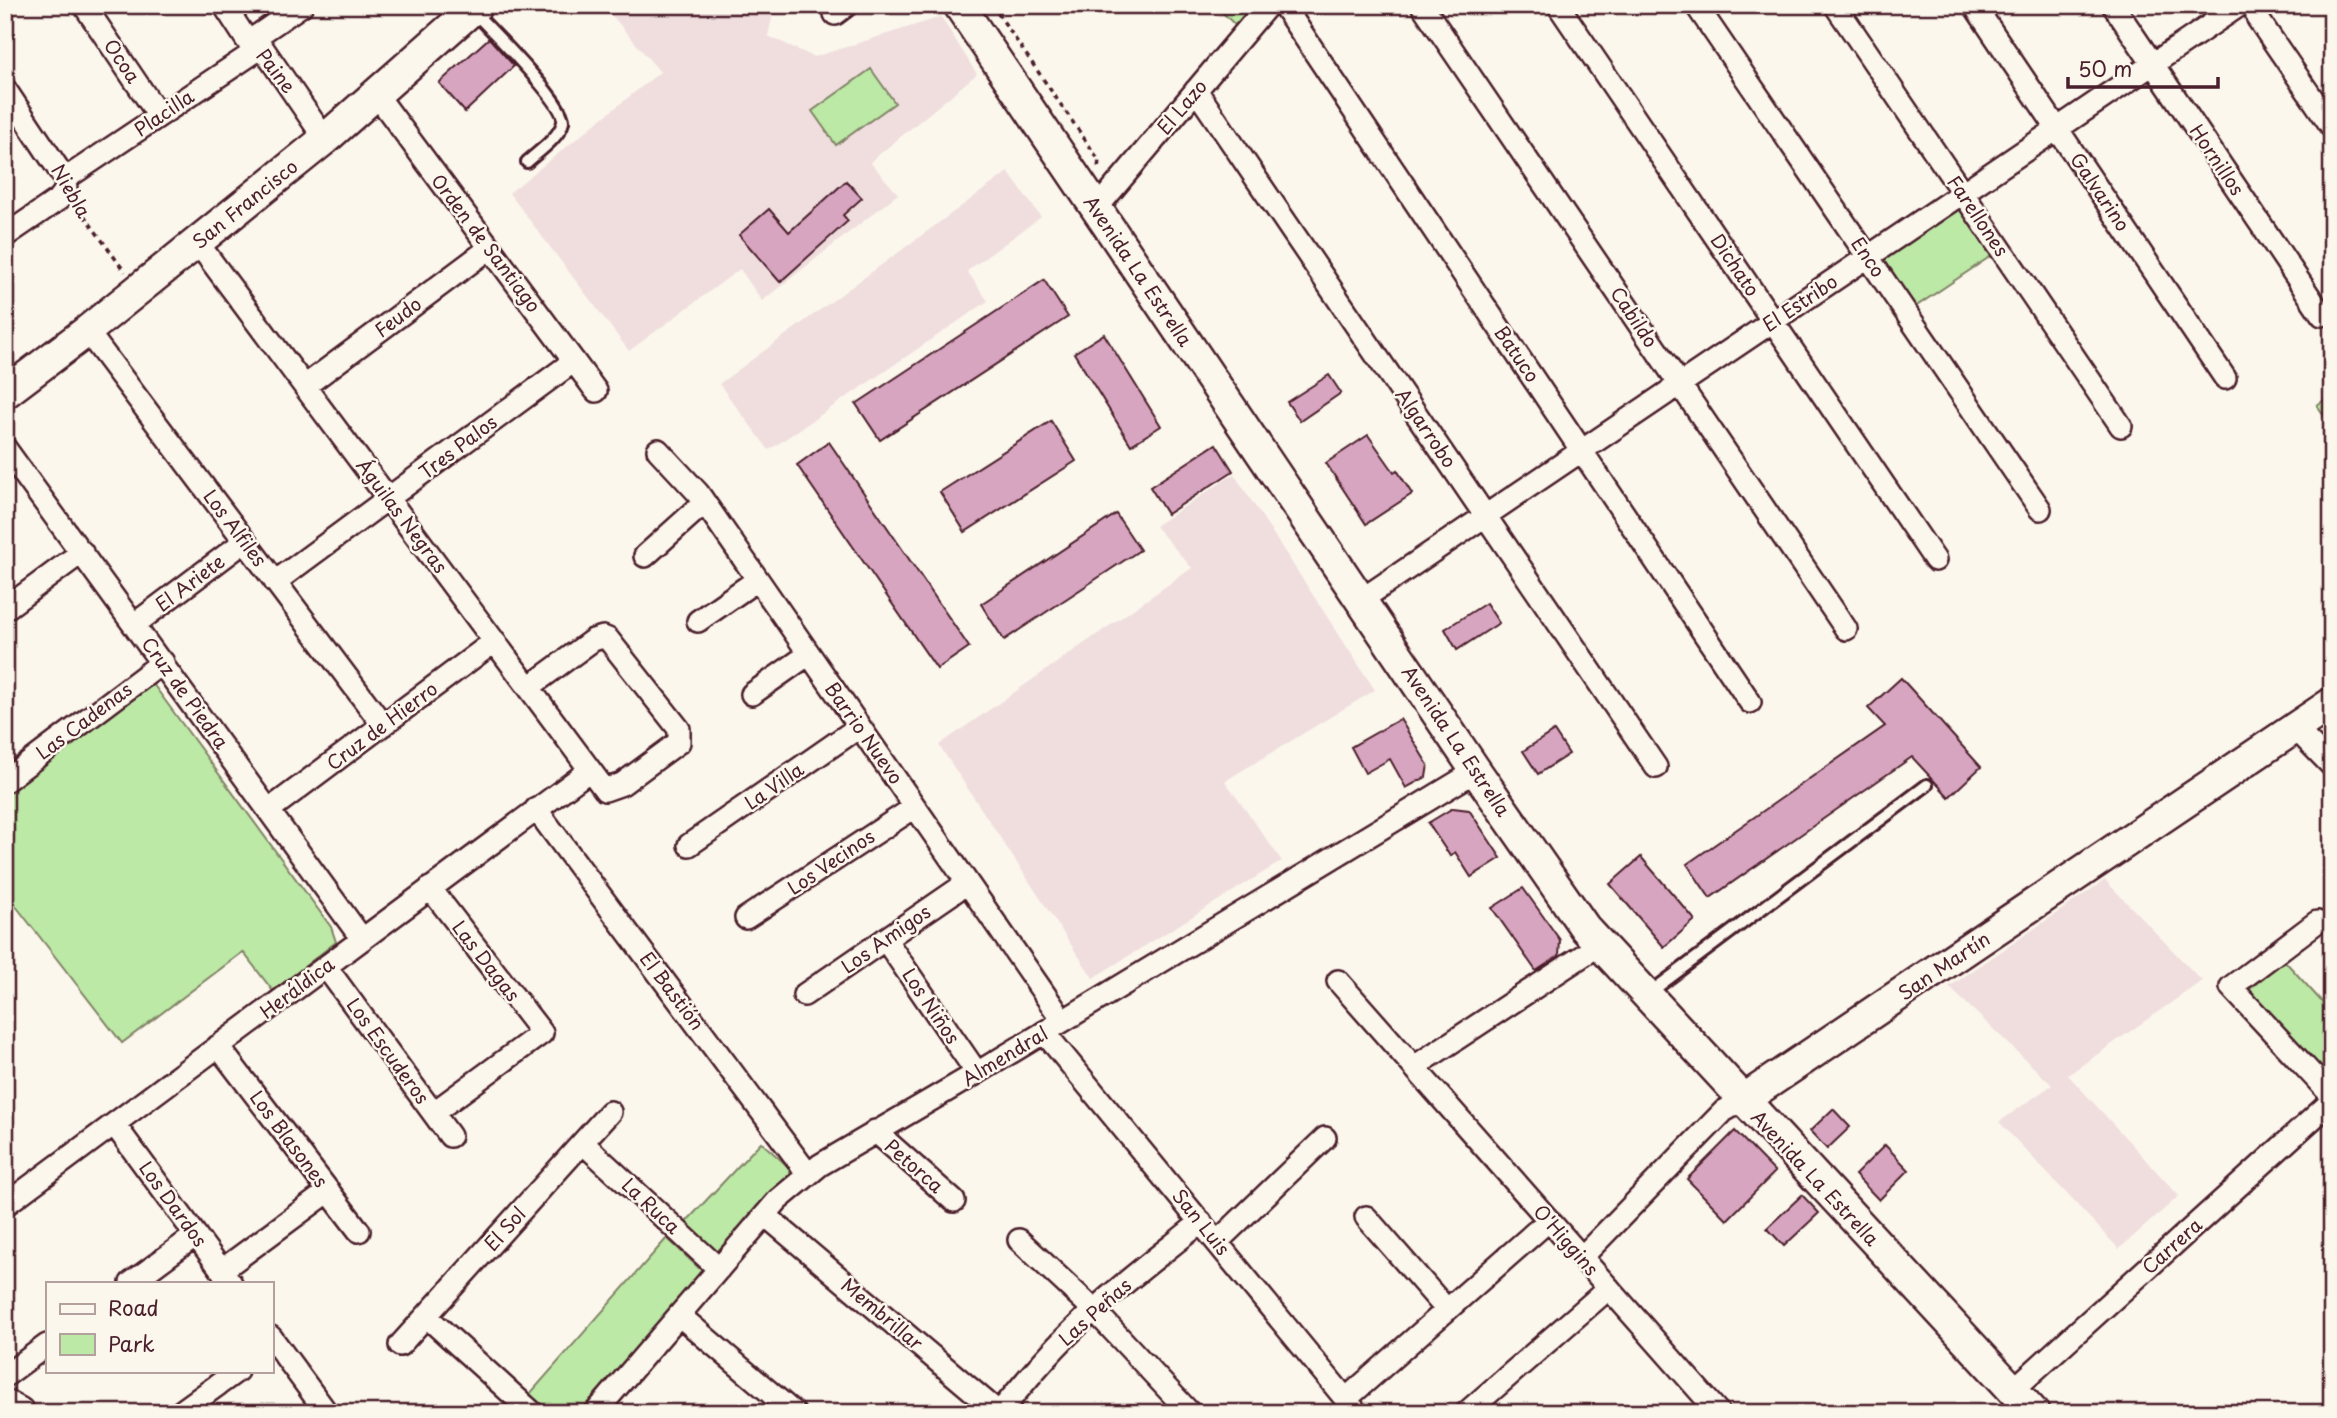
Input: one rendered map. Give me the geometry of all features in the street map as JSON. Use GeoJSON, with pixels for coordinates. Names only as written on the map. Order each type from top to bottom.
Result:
{"type":"FeatureCollection","features":[{"type":"Feature","properties":{"kind":"main road","name":"Avenida La Estrella"},"geometry":{"type":"LineString","coordinates":[[959,5],[1476,771],[1599,945],[2034,1413]]}},
{"type":"Feature","properties":{"kind":"main road","name":"San Francisco"},"geometry":{"type":"LineString","coordinates":[[5,393],[138,291],[325,139],[474,7]]}},
{"type":"Feature","properties":{"kind":"main road","name":"San Martín"},"geometry":{"type":"LineString","coordinates":[[1743,1100],[2332,703]]}},
{"type":"Feature","properties":{"kind":"main road"},"geometry":{"type":"LineString","coordinates":[[5,1405],[19,1413]]}},
{"type":"Feature","properties":{"kind":"street","name":"Ocoa"},"geometry":{"type":"LineString","coordinates":[[85,5],[159,116]]}},
{"type":"Feature","properties":{"kind":"street","name":"Paine"},"geometry":{"type":"LineString","coordinates":[[224,5],[325,139]]}},
{"type":"Feature","properties":{"kind":"street","name":"Placilla"},"geometry":{"type":"LineString","coordinates":[[5,236],[59,199],[66,184],[255,44],[302,5]]}},
{"type":"Feature","properties":{"kind":"street","name":"El Lazo"},"geometry":{"type":"LineString","coordinates":[[1096,209],[1268,5]]}},
{"type":"Feature","properties":{"kind":"street","name":"Batuco"},"geometry":{"type":"LineString","coordinates":[[1283,5],[1750,702]]}},
{"type":"Feature","properties":{"kind":"street","name":"Cabildo"},"geometry":{"type":"LineString","coordinates":[[1422,5],[1846,629]]}},
{"type":"Feature","properties":{"kind":"street","name":"Dichato"},"geometry":{"type":"LineString","coordinates":[[1558,5],[1935,560]]}},
{"type":"Feature","properties":{"kind":"street","name":"Enco"},"geometry":{"type":"LineString","coordinates":[[1696,5],[2040,509]]}},
{"type":"Feature","properties":{"kind":"street","name":"Farellones"},"geometry":{"type":"LineString","coordinates":[[1835,5],[2121,426]]}},
{"type":"Feature","properties":{"kind":"street","name":"Galvarino"},"geometry":{"type":"LineString","coordinates":[[1974,5],[2225,378]]}},
{"type":"Feature","properties":{"kind":"street","name":"Hornillos"},"geometry":{"type":"LineString","coordinates":[[2113,5],[2322,315]]}},
{"type":"Feature","properties":{"kind":"street","name":"El Estribo"},"geometry":{"type":"LineString","coordinates":[[1361,600],[2239,5]]}},
{"type":"Feature","properties":{"kind":"street"},"geometry":{"type":"LineString","coordinates":[[2254,5],[2258,19],[2332,127]]}},
{"type":"Feature","properties":{"kind":"street","name":"Niebla"},"geometry":{"type":"LineString","coordinates":[[5,89],[66,184]]}},
{"type":"Feature","properties":{"kind":"street","name":"Algarrobo"},"geometry":{"type":"LineString","coordinates":[[1196,90],[1657,766]]}},
{"type":"Feature","properties":{"kind":"street","name":"Orden de Santiago"},"geometry":{"type":"LineString","coordinates":[[376,94],[596,391]]}},
{"type":"Feature","properties":{"kind":"street","name":"Águilas Negras"},"geometry":{"type":"LineString","coordinates":[[197,242],[604,790],[622,784],[676,746],[680,737],[678,729],[612,643],[603,637],[593,640],[529,687]]}},
{"type":"Feature","properties":{"kind":"street","name":"Feudo"},"geometry":{"type":"LineString","coordinates":[[305,386],[490,248]]}},
{"type":"Feature","properties":{"kind":"street","name":"Los Alfiles"},"geometry":{"type":"LineString","coordinates":[[87,331],[383,725]]}},
{"type":"Feature","properties":{"kind":"street","name":"Tres Palos"},"geometry":{"type":"LineString","coordinates":[[275,582],[574,361]]}},
{"type":"Feature","properties":{"kind":"street","name":"Cruz de Piedra"},"geometry":{"type":"LineString","coordinates":[[5,447],[362,939]]}},
{"type":"Feature","properties":{"kind":"street","name":"Barrio Nuevo"},"geometry":{"type":"LineString","coordinates":[[658,450],[690,482],[1063,1021]]}},
{"type":"Feature","properties":{"kind":"street"},"geometry":{"type":"LineString","coordinates":[[645,556],[704,503]]}},
{"type":"Feature","properties":{"kind":"street","name":"El Ariete"},"geometry":{"type":"LineString","coordinates":[[135,624],[245,541]]}},
{"type":"Feature","properties":{"kind":"street"},"geometry":{"type":"LineString","coordinates":[[5,608],[82,552]]}},
{"type":"Feature","properties":{"kind":"street"},"geometry":{"type":"LineString","coordinates":[[698,621],[757,580]]}},
{"type":"Feature","properties":{"kind":"street","name":"Cruz de Hierro"},"geometry":{"type":"LineString","coordinates":[[270,810],[495,642]]}},
{"type":"Feature","properties":{"kind":"street"},"geometry":{"type":"LineString","coordinates":[[752,694],[809,654]]}},
{"type":"Feature","properties":{"kind":"street","name":"Las Cadenas"},"geometry":{"type":"LineString","coordinates":[[5,780],[163,662]]}},
{"type":"Feature","properties":{"kind":"street","name":"La Villa"},"geometry":{"type":"LineString","coordinates":[[689,845],[859,727]]}},
{"type":"Feature","properties":{"kind":"street"},"geometry":{"type":"LineString","coordinates":[[2295,728],[2332,766]]}},
{"type":"Feature","properties":{"kind":"street","name":"Heráldica"},"geometry":{"type":"LineString","coordinates":[[9,1194],[114,1124],[590,770]]}},
{"type":"Feature","properties":{"kind":"street","name":"Almendral"},"geometry":{"type":"LineString","coordinates":[[595,1413],[778,1200],[808,1174],[875,1131],[977,1073],[1476,771]]}},
{"type":"Feature","properties":{"kind":"street","name":"Los Vecinos"},"geometry":{"type":"LineString","coordinates":[[747,918],[915,807]]}},
{"type":"Feature","properties":{"kind":"street","name":"El Bastión"},"geometry":{"type":"LineString","coordinates":[[536,809],[808,1174]]}},
{"type":"Feature","properties":{"kind":"street","name":"Los Amigos"},"geometry":{"type":"LineString","coordinates":[[804,995],[967,883]]}},
{"type":"Feature","properties":{"kind":"street","name":"Las Dagas"},"geometry":{"type":"LineString","coordinates":[[430,888],[542,1033],[433,1113]]}},
{"type":"Feature","properties":{"kind":"street","name":"Carrera"},"geometry":{"type":"LineString","coordinates":[[2012,1390],[2332,1098],[2231,987],[2317,922]]}},
{"type":"Feature","properties":{"kind":"street","name":"Los Niños"},"geometry":{"type":"LineString","coordinates":[[885,939],[977,1073]]}},
{"type":"Feature","properties":{"kind":"street"},"geometry":{"type":"LineString","coordinates":[[1414,1067],[1599,945]]}},
{"type":"Feature","properties":{"kind":"street","name":"Los Escuderos"},"geometry":{"type":"LineString","coordinates":[[326,967],[450,1136]]}},
{"type":"Feature","properties":{"kind":"street","name":"O'Higgins"},"geometry":{"type":"LineString","coordinates":[[1338,981],[1718,1413]]}},
{"type":"Feature","properties":{"kind":"street","name":"San Luis"},"geometry":{"type":"LineString","coordinates":[[1044,1032],[1352,1406]]}},
{"type":"Feature","properties":{"kind":"street","name":"Los Blasones"},"geometry":{"type":"LineString","coordinates":[[219,1046],[359,1231]]}},
{"type":"Feature","properties":{"kind":"street","name":"San Martín"},"geometry":{"type":"LineString","coordinates":[[1582,1257],[1724,1111],[1743,1100]]}},
{"type":"Feature","properties":{"kind":"street","name":"El Sol"},"geometry":{"type":"LineString","coordinates":[[400,1345],[610,1112]]}},
{"type":"Feature","properties":{"kind":"street","name":"Los Dardos"},"geometry":{"type":"LineString","coordinates":[[114,1124],[227,1277]]}},
{"type":"Feature","properties":{"kind":"street","name":"Petorca"},"geometry":{"type":"LineString","coordinates":[[875,1131],[954,1201]]}},
{"type":"Feature","properties":{"kind":"street"},"geometry":{"type":"LineString","coordinates":[[1217,1242],[1325,1138]]}},
{"type":"Feature","properties":{"kind":"street","name":"La Ruca"},"geometry":{"type":"LineString","coordinates":[[583,1143],[719,1269]]}},
{"type":"Feature","properties":{"kind":"street"},"geometry":{"type":"LineString","coordinates":[[227,1277],[329,1191]]}},
{"type":"Feature","properties":{"kind":"street","name":"Membrillar"},"geometry":{"type":"LineString","coordinates":[[765,1215],[999,1413]]}},
{"type":"Feature","properties":{"kind":"street"},"geometry":{"type":"LineString","coordinates":[[1366,1217],[1447,1310]]}},
{"type":"Feature","properties":{"kind":"street"},"geometry":{"type":"LineString","coordinates":[[1352,1406],[1447,1310],[1549,1220]]}},
{"type":"Feature","properties":{"kind":"street","name":"Las Peñas"},"geometry":{"type":"LineString","coordinates":[[999,1413],[1056,1346],[1094,1310],[1201,1222]]}},
{"type":"Feature","properties":{"kind":"street"},"geometry":{"type":"LineString","coordinates":[[132,1282],[196,1235]]}},
{"type":"Feature","properties":{"kind":"street"},"geometry":{"type":"LineString","coordinates":[[1019,1240],[1094,1310],[1190,1413]]}},
{"type":"Feature","properties":{"kind":"street"},"geometry":{"type":"LineString","coordinates":[[1466,1413],[1609,1288]]}},
{"type":"Feature","properties":{"kind":"street"},"geometry":{"type":"LineString","coordinates":[[679,1315],[794,1413]]}},
{"type":"Feature","properties":{"kind":"street"},"geometry":{"type":"LineString","coordinates":[[426,1317],[533,1413]]}},
{"type":"Feature","properties":{"kind":"street"},"geometry":{"type":"LineString","coordinates":[[273,1342],[327,1413]]}},
{"type":"Feature","properties":{"kind":"street"},"geometry":{"type":"LineString","coordinates":[[5,1376],[46,1346]]}},
{"type":"Feature","properties":{"kind":"street"},"geometry":{"type":"LineString","coordinates":[[180,1413],[236,1372]]}},
{"type":"Feature","properties":{"kind":"lane"},"geometry":{"type":"LineString","coordinates":[[474,7],[563,114],[563,124],[559,131],[527,162]]}},
{"type":"Feature","properties":{"kind":"lane"},"geometry":{"type":"LineString","coordinates":[[1646,996],[1927,785]]}},
{"type":"Feature","properties":{"kind":"path","name":"Niebla"},"geometry":{"type":"LineString","coordinates":[[66,184],[138,291]]}},
{"type":"Feature","properties":{"kind":"shaded area"},"geometry":{"type":"Polygon","coordinates":[[[603,5],[775,5],[768,36],[814,57],[941,17],[977,74],[870,162],[898,194],[762,301],[740,269],[629,351],[509,193],[660,72],[603,5]]]}},
{"type":"Feature","properties":{"kind":"shaded area"},"geometry":{"type":"Polygon","coordinates":[[[1008,172],[1041,217],[967,271],[988,301],[769,450],[719,384],[1008,172]]]}},
{"type":"Feature","properties":{"kind":"shaded area"},"geometry":{"type":"Polygon","coordinates":[[[1234,474],[1375,690],[1225,781],[1282,861],[1093,978],[939,745],[1192,568],[1155,526],[1234,474]]]}},
{"type":"Feature","properties":{"kind":"shaded area"},"geometry":{"type":"Polygon","coordinates":[[[2105,880],[2202,981],[2068,1075],[2179,1196],[2119,1249],[1999,1122],[2052,1085],[1949,987],[2105,880]]]}},
{"type":"Feature","properties":{"kind":"green space"},"geometry":{"type":"Polygon","coordinates":[[[1215,5],[1259,5],[1239,29],[1215,5]]]}},
{"type":"Feature","properties":{"kind":"green space"},"geometry":{"type":"Polygon","coordinates":[[[871,69],[895,103],[836,145],[812,111],[871,69]]]}},
{"type":"Feature","properties":{"kind":"green space"},"geometry":{"type":"Polygon","coordinates":[[[1960,209],[1991,256],[1915,307],[1884,260],[1960,209]]]}},
{"type":"Feature","properties":{"kind":"green space"},"geometry":{"type":"Polygon","coordinates":[[[2332,395],[2332,427],[2317,405],[2332,395]]]}},
{"type":"Feature","properties":{"kind":"green space"},"geometry":{"type":"Polygon","coordinates":[[[153,684],[331,927],[336,942],[273,991],[243,952],[122,1043],[5,892],[5,795],[153,684]]]}},
{"type":"Feature","properties":{"kind":"green space"},"geometry":{"type":"Polygon","coordinates":[[[2283,959],[2332,1013],[2332,1060],[2319,1071],[2248,991],[2283,959]]]}},
{"type":"Feature","properties":{"kind":"green space"},"geometry":{"type":"Polygon","coordinates":[[[761,1142],[793,1171],[716,1253],[685,1223],[761,1142]]]}},
{"type":"Feature","properties":{"kind":"green space"},"geometry":{"type":"Polygon","coordinates":[[[667,1238],[703,1272],[579,1413],[550,1413],[528,1396],[667,1238]]]}},
{"type":"Feature","properties":{"kind":"building"},"geometry":{"type":"Polygon","coordinates":[[[489,38],[514,66],[465,112],[439,83],[489,38]]]}},
{"type":"Feature","properties":{"kind":"building"},"geometry":{"type":"Polygon","coordinates":[[[846,181],[862,198],[843,215],[848,221],[780,282],[739,235],[769,209],[789,232],[846,181]]]}},
{"type":"Feature","properties":{"kind":"building"},"geometry":{"type":"Polygon","coordinates":[[[1044,280],[1068,317],[880,440],[856,404],[1044,280]]]}},
{"type":"Feature","properties":{"kind":"building"},"geometry":{"type":"Polygon","coordinates":[[[1104,334],[1161,426],[1131,445],[1074,353],[1104,334]]]}},
{"type":"Feature","properties":{"kind":"building"},"geometry":{"type":"Polygon","coordinates":[[[1329,375],[1341,393],[1300,421],[1287,402],[1329,375]]]}},
{"type":"Feature","properties":{"kind":"building"},"geometry":{"type":"Polygon","coordinates":[[[1051,421],[1076,461],[965,532],[940,492],[1051,421]]]}},
{"type":"Feature","properties":{"kind":"building"},"geometry":{"type":"Polygon","coordinates":[[[1368,435],[1394,472],[1397,470],[1412,494],[1366,524],[1326,463],[1368,435]]]}},
{"type":"Feature","properties":{"kind":"building"},"geometry":{"type":"Polygon","coordinates":[[[829,442],[969,647],[937,669],[797,465],[829,442]]]}},
{"type":"Feature","properties":{"kind":"building"},"geometry":{"type":"Polygon","coordinates":[[[1216,444],[1233,471],[1167,514],[1150,487],[1216,444]]]}},
{"type":"Feature","properties":{"kind":"building"},"geometry":{"type":"Polygon","coordinates":[[[1116,514],[1140,550],[1004,640],[981,604],[1116,514]]]}},
{"type":"Feature","properties":{"kind":"building"},"geometry":{"type":"Polygon","coordinates":[[[1486,603],[1499,623],[1457,650],[1445,629],[1486,603]]]}},
{"type":"Feature","properties":{"kind":"building"},"geometry":{"type":"Polygon","coordinates":[[[1901,678],[1981,767],[1949,797],[1912,757],[1710,898],[1687,864],[1885,726],[1868,708],[1901,678]]]}},
{"type":"Feature","properties":{"kind":"building"},"geometry":{"type":"Polygon","coordinates":[[[1400,719],[1428,765],[1426,777],[1406,788],[1390,759],[1365,773],[1351,747],[1400,719]]]}},
{"type":"Feature","properties":{"kind":"building"},"geometry":{"type":"Polygon","coordinates":[[[1554,731],[1569,754],[1538,774],[1523,751],[1554,731]]]}},
{"type":"Feature","properties":{"kind":"building"},"geometry":{"type":"Polygon","coordinates":[[[1453,808],[1469,810],[1501,858],[1471,877],[1455,852],[1450,856],[1428,823],[1453,808]]]}},
{"type":"Feature","properties":{"kind":"building"},"geometry":{"type":"Polygon","coordinates":[[[1641,857],[1695,920],[1664,947],[1610,884],[1641,857]]]}},
{"type":"Feature","properties":{"kind":"building"},"geometry":{"type":"Polygon","coordinates":[[[1523,888],[1560,940],[1559,956],[1536,971],[1492,908],[1523,888]]]}},
{"type":"Feature","properties":{"kind":"building"},"geometry":{"type":"Polygon","coordinates":[[[1833,1109],[1850,1127],[1827,1149],[1810,1131],[1833,1109]]]}},
{"type":"Feature","properties":{"kind":"building"},"geometry":{"type":"Polygon","coordinates":[[[1735,1131],[1775,1172],[1727,1220],[1687,1179],[1735,1131]]]}},
{"type":"Feature","properties":{"kind":"building"},"geometry":{"type":"Polygon","coordinates":[[[1885,1145],[1909,1170],[1879,1200],[1855,1175],[1885,1145]]]}},
{"type":"Feature","properties":{"kind":"building"},"geometry":{"type":"Polygon","coordinates":[[[1802,1195],[1819,1213],[1784,1246],[1767,1228],[1802,1195]]]}}]}
